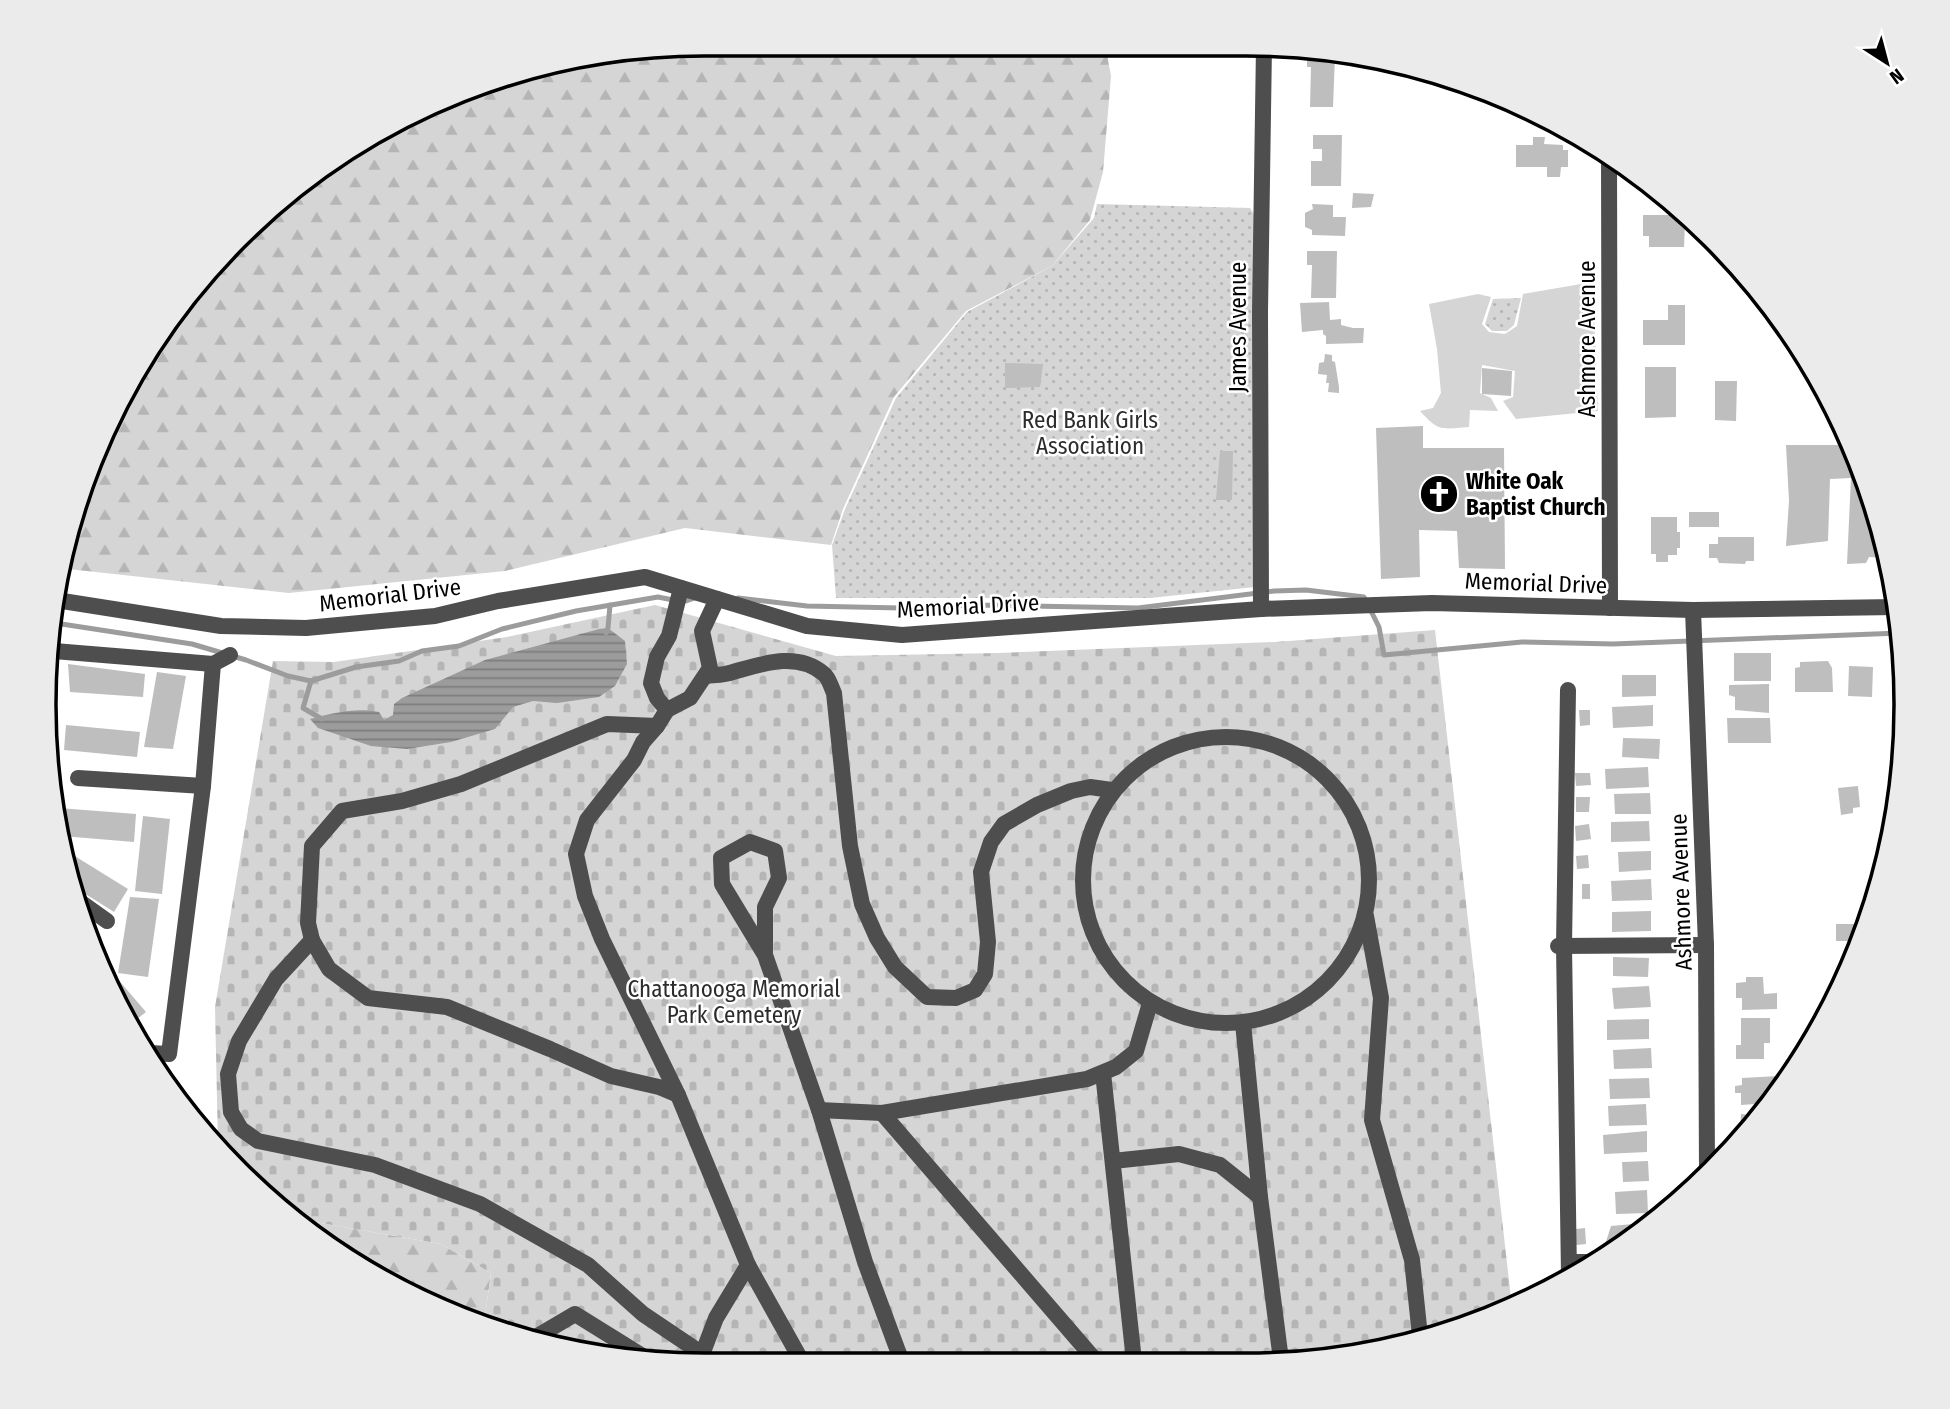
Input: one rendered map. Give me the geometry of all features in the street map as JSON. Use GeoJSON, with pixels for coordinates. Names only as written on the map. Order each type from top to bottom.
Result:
{"type":"FeatureCollection","features":[{"type":"Feature","properties":{"kind":"street","name":"James Avenue"},"geometry":{"type":"LineString","coordinates":[[1261,609],[1259,312],[1264,56]]}},
{"type":"Feature","properties":{"kind":"street","name":"Ashmore Avenue"},"geometry":{"type":"LineString","coordinates":[[1609,167],[1610,608]]}},
{"type":"Feature","properties":{"kind":"street","name":"Memorial Drive"},"geometry":{"type":"LineString","coordinates":[[65,601],[221,626],[306,628],[435,616],[498,601],[645,577],[807,626],[902,635],[1261,609],[1432,603],[1693,610],[1886,607]]}},
{"type":"Feature","properties":{"kind":"street"},"geometry":{"type":"LineString","coordinates":[[667,710],[657,698],[651,683],[657,657],[669,636],[681,588]]}},
{"type":"Feature","properties":{"kind":"street"},"geometry":{"type":"LineString","coordinates":[[717,599],[702,631],[710,668],[706,676],[690,698],[667,710],[643,742],[634,760],[587,820],[576,854],[585,896],[602,939],[678,1095],[748,1265],[798,1353]]}},
{"type":"Feature","properties":{"kind":"street","name":"Ashmore Avenue"},"geometry":{"type":"LineString","coordinates":[[1693,610],[1706,945],[1707,1160]]}},
{"type":"Feature","properties":{"kind":"street"},"geometry":{"type":"LineString","coordinates":[[58,651],[213,664],[230,655]]}},
{"type":"Feature","properties":{"kind":"street"},"geometry":{"type":"LineString","coordinates":[[706,676],[731,673],[756,664],[793,660],[807,664],[826,675],[834,693],[850,846],[862,904],[877,938],[895,967],[927,997],[956,998],[975,990],[985,974],[988,942],[981,872],[990,842],[1004,824],[1037,805],[1071,791],[1090,787],[1112,790]]}},
{"type":"Feature","properties":{"kind":"street"},"geometry":{"type":"LineString","coordinates":[[158,1053],[169,1054],[203,786],[213,664]]}},
{"type":"Feature","properties":{"kind":"street"},"geometry":{"type":"LineString","coordinates":[[1568,690],[1561,946],[1569,1267]]}},
{"type":"Feature","properties":{"kind":"street"},"geometry":{"type":"LineString","coordinates":[[657,726],[607,724],[461,784],[402,801],[342,811],[312,846],[308,923],[312,940],[329,969],[368,998],[447,1007],[611,1076],[659,1087],[678,1095]]}},
{"type":"Feature","properties":{"kind":"street"},"geometry":{"type":"LineString","coordinates":[[1366,916],[1350,954],[1324,986],[1289,1010],[1242,1023],[1198,1022],[1150,1003],[1114,971],[1090,928],[1082,880],[1090,832],[1112,790],[1157,754],[1210,737],[1265,741],[1315,766],[1352,808],[1369,860],[1366,916],[1381,998],[1372,1120],[1412,1260],[1418,1329]]}},
{"type":"Feature","properties":{"kind":"street"},"geometry":{"type":"LineString","coordinates":[[78,778],[203,786]]}},
{"type":"Feature","properties":{"kind":"street"},"geometry":{"type":"LineString","coordinates":[[765,955],[765,907],[779,878],[775,851],[750,842],[721,858],[722,884],[765,955],[819,1110],[865,1262],[899,1353]]}},
{"type":"Feature","properties":{"kind":"street"},"geometry":{"type":"LineString","coordinates":[[88,908],[107,921]]}},
{"type":"Feature","properties":{"kind":"street"},"geometry":{"type":"LineString","coordinates":[[312,940],[276,979],[239,1041],[228,1074],[231,1112],[241,1129],[258,1141],[375,1165],[480,1204],[588,1265],[643,1314],[693,1353]]}},
{"type":"Feature","properties":{"kind":"street"},"geometry":{"type":"LineString","coordinates":[[1561,946],[1706,945]]}},
{"type":"Feature","properties":{"kind":"street"},"geometry":{"type":"LineString","coordinates":[[819,1110],[882,1113],[1087,1079],[1116,1068],[1136,1051],[1150,1003]]}},
{"type":"Feature","properties":{"kind":"street"},"geometry":{"type":"LineString","coordinates":[[1242,1023],[1280,1352]]}},
{"type":"Feature","properties":{"kind":"street"},"geometry":{"type":"LineString","coordinates":[[1103,1073],[1133,1353]]}},
{"type":"Feature","properties":{"kind":"street"},"geometry":{"type":"LineString","coordinates":[[882,1113],[1089,1353]]}},
{"type":"Feature","properties":{"kind":"street"},"geometry":{"type":"LineString","coordinates":[[1113,1160],[1179,1154],[1220,1165],[1260,1197]]}},
{"type":"Feature","properties":{"kind":"street"},"geometry":{"type":"LineString","coordinates":[[702,1353],[716,1318],[748,1265]]}},
{"type":"Feature","properties":{"kind":"street"},"geometry":{"type":"LineString","coordinates":[[543,1333],[575,1314],[630,1348]]}},
{"type":"Feature","properties":{"kind":"green space"},"geometry":{"type":"Polygon","coordinates":[[[704,56],[1107,56],[1111,76],[1103,172],[1090,220],[1052,266],[966,311],[894,397],[843,509],[831,545],[685,528],[505,571],[289,593],[70,569],[90,496],[105,456],[143,380],[165,344],[217,277],[246,246],[277,217],[344,165],[418,123],[496,90],[578,68],[620,62],[704,56]]]}},
{"type":"Feature","properties":{"kind":"green space","name":"Red Bank Girls Association"},"geometry":{"type":"Polygon","coordinates":[[[1097,204],[1250,208],[1256,217],[1255,587],[1150,598],[836,598],[832,545],[845,509],[896,398],[967,312],[1052,266],[1094,218],[1097,204]]]}},
{"type":"Feature","properties":{"kind":"green space"},"geometry":{"type":"Polygon","coordinates":[[[1593,282],[1598,411],[1516,419],[1503,401],[1513,397],[1515,371],[1482,365],[1480,393],[1491,398],[1498,411],[1470,410],[1469,427],[1441,428],[1420,411],[1433,408],[1441,393],[1429,304],[1478,294],[1491,297],[1482,324],[1489,332],[1505,334],[1517,326],[1523,294],[1593,282]]]}},
{"type":"Feature","properties":{"kind":"green space"},"geometry":{"type":"Polygon","coordinates":[[[1521,298],[1514,325],[1507,331],[1492,331],[1485,324],[1493,299],[1521,298]]]}},
{"type":"Feature","properties":{"kind":"green space","name":"Chattanooga Memorial Park Cemetery"},"geometry":{"type":"Polygon","coordinates":[[[655,605],[836,656],[999,653],[1275,642],[1435,630],[1511,1296],[1454,1319],[1413,1331],[1372,1341],[1288,1352],[662,1352],[578,1341],[496,1319],[485,1315],[491,1273],[441,1244],[314,1222],[277,1192],[218,1133],[215,1007],[273,661],[334,662],[507,637],[655,605]]]}},
{"type":"Feature","properties":{"kind":"green space"},"geometry":{"type":"Polygon","coordinates":[[[314,1222],[441,1244],[491,1273],[485,1315],[456,1304],[380,1266],[314,1222]]]}},
{"type":"Feature","properties":{"kind":"shaded area"},"geometry":{"type":"Polygon","coordinates":[[[608,628],[625,641],[627,664],[615,686],[599,697],[557,703],[533,701],[513,707],[495,729],[451,742],[407,749],[371,746],[318,728],[310,719],[362,710],[379,712],[384,720],[393,715],[394,704],[402,698],[485,660],[608,628]]]}},
{"type":"Feature","properties":{"kind":"building"},"geometry":{"type":"Polygon","coordinates":[[[1307,59],[1335,63],[1333,107],[1310,107],[1311,67],[1307,67],[1307,59]]]}},
{"type":"Feature","properties":{"kind":"building"},"geometry":{"type":"Polygon","coordinates":[[[1313,135],[1342,135],[1341,186],[1311,186],[1311,161],[1322,161],[1322,149],[1313,149],[1313,135]]]}},
{"type":"Feature","properties":{"kind":"building"},"geometry":{"type":"Polygon","coordinates":[[[1533,137],[1545,137],[1544,144],[1563,145],[1563,150],[1568,150],[1568,167],[1561,167],[1560,177],[1547,177],[1547,167],[1516,167],[1516,145],[1533,145],[1533,137]]]}},
{"type":"Feature","properties":{"kind":"building"},"geometry":{"type":"Polygon","coordinates":[[[1353,193],[1374,194],[1371,207],[1352,208],[1353,193]]]}},
{"type":"Feature","properties":{"kind":"building"},"geometry":{"type":"Polygon","coordinates":[[[1312,204],[1333,205],[1333,217],[1346,217],[1345,236],[1312,235],[1312,230],[1305,227],[1305,213],[1313,209],[1312,204]]]}},
{"type":"Feature","properties":{"kind":"building"},"geometry":{"type":"Polygon","coordinates":[[[1643,215],[1671,215],[1685,228],[1684,247],[1649,247],[1649,236],[1643,236],[1643,215]]]}},
{"type":"Feature","properties":{"kind":"building"},"geometry":{"type":"Polygon","coordinates":[[[1307,251],[1337,251],[1336,298],[1311,298],[1312,265],[1307,265],[1307,251]]]}},
{"type":"Feature","properties":{"kind":"building"},"geometry":{"type":"Polygon","coordinates":[[[1329,302],[1330,320],[1341,319],[1341,325],[1364,328],[1363,343],[1326,344],[1323,330],[1302,332],[1300,303],[1329,302]]]}},
{"type":"Feature","properties":{"kind":"building"},"geometry":{"type":"Polygon","coordinates":[[[1668,305],[1685,305],[1685,345],[1643,345],[1643,320],[1668,320],[1668,305]]]}},
{"type":"Feature","properties":{"kind":"building"},"geometry":{"type":"Polygon","coordinates":[[[1325,354],[1332,355],[1332,361],[1335,362],[1339,393],[1328,392],[1327,375],[1318,374],[1319,363],[1324,362],[1325,354]]]}},
{"type":"Feature","properties":{"kind":"building"},"geometry":{"type":"Polygon","coordinates":[[[1005,363],[1043,364],[1040,387],[1005,388],[1005,363]]]}},
{"type":"Feature","properties":{"kind":"building"},"geometry":{"type":"Polygon","coordinates":[[[1645,367],[1676,367],[1676,417],[1645,418],[1645,367]]]}},
{"type":"Feature","properties":{"kind":"building"},"geometry":{"type":"Polygon","coordinates":[[[1482,368],[1512,371],[1511,396],[1482,394],[1482,368]]]}},
{"type":"Feature","properties":{"kind":"building"},"geometry":{"type":"Polygon","coordinates":[[[1715,381],[1737,381],[1736,421],[1715,420],[1715,381]]]}},
{"type":"Feature","properties":{"kind":"building"},"geometry":{"type":"Polygon","coordinates":[[[1423,426],[1423,448],[1504,448],[1505,569],[1459,568],[1457,531],[1419,530],[1420,577],[1381,579],[1376,428],[1423,426]]]}},
{"type":"Feature","properties":{"kind":"building"},"geometry":{"type":"Polygon","coordinates":[[[1786,445],[1840,445],[1860,496],[1877,557],[1869,557],[1866,563],[1847,564],[1851,478],[1830,479],[1828,541],[1786,546],[1789,501],[1786,445]]]}},
{"type":"Feature","properties":{"kind":"building"},"geometry":{"type":"Polygon","coordinates":[[[1220,451],[1233,451],[1232,500],[1216,500],[1220,451]]]}},
{"type":"Feature","properties":{"kind":"building"},"geometry":{"type":"Polygon","coordinates":[[[1689,512],[1719,512],[1719,527],[1689,527],[1689,512]]]}},
{"type":"Feature","properties":{"kind":"building"},"geometry":{"type":"Polygon","coordinates":[[[1651,517],[1677,517],[1680,548],[1677,548],[1677,555],[1668,555],[1668,562],[1656,562],[1656,554],[1651,554],[1651,517]]]}},
{"type":"Feature","properties":{"kind":"building"},"geometry":{"type":"Polygon","coordinates":[[[1718,537],[1754,537],[1754,561],[1746,561],[1745,564],[1719,563],[1717,558],[1709,558],[1709,544],[1718,544],[1718,537]]]}},
{"type":"Feature","properties":{"kind":"building"},"geometry":{"type":"Polygon","coordinates":[[[1734,653],[1771,653],[1771,681],[1734,681],[1734,653]]]}},
{"type":"Feature","properties":{"kind":"building"},"geometry":{"type":"Polygon","coordinates":[[[1828,661],[1832,668],[1833,692],[1795,692],[1795,668],[1800,667],[1800,662],[1828,661]]]}},
{"type":"Feature","properties":{"kind":"building"},"geometry":{"type":"Polygon","coordinates":[[[68,664],[145,674],[143,697],[70,692],[68,664]]]}},
{"type":"Feature","properties":{"kind":"building"},"geometry":{"type":"Polygon","coordinates":[[[1849,666],[1873,667],[1872,697],[1848,696],[1849,666]]]}},
{"type":"Feature","properties":{"kind":"building"},"geometry":{"type":"Polygon","coordinates":[[[157,672],[186,676],[173,749],[144,747],[157,672]]]}},
{"type":"Feature","properties":{"kind":"building"},"geometry":{"type":"Polygon","coordinates":[[[1622,675],[1656,675],[1656,696],[1622,697],[1622,675]]]}},
{"type":"Feature","properties":{"kind":"building"},"geometry":{"type":"Polygon","coordinates":[[[1769,684],[1769,713],[1735,710],[1735,697],[1729,695],[1729,685],[1769,684]]]}},
{"type":"Feature","properties":{"kind":"building"},"geometry":{"type":"Polygon","coordinates":[[[1653,705],[1653,726],[1613,728],[1612,707],[1653,705]]]}},
{"type":"Feature","properties":{"kind":"building"},"geometry":{"type":"Polygon","coordinates":[[[1579,710],[1590,710],[1590,725],[1580,726],[1579,710]]]}},
{"type":"Feature","properties":{"kind":"building"},"geometry":{"type":"Polygon","coordinates":[[[1727,718],[1770,718],[1771,743],[1728,743],[1727,718]]]}},
{"type":"Feature","properties":{"kind":"building"},"geometry":{"type":"Polygon","coordinates":[[[66,725],[140,732],[137,757],[64,750],[66,725]]]}},
{"type":"Feature","properties":{"kind":"building"},"geometry":{"type":"Polygon","coordinates":[[[1623,738],[1660,739],[1659,759],[1622,757],[1623,738]]]}},
{"type":"Feature","properties":{"kind":"building"},"geometry":{"type":"Polygon","coordinates":[[[1648,767],[1649,787],[1606,789],[1605,769],[1648,767]]]}},
{"type":"Feature","properties":{"kind":"building"},"geometry":{"type":"Polygon","coordinates":[[[1575,773],[1590,773],[1591,785],[1576,786],[1575,773]]]}},
{"type":"Feature","properties":{"kind":"building"},"geometry":{"type":"Polygon","coordinates":[[[1858,786],[1860,807],[1853,808],[1853,813],[1841,815],[1838,788],[1858,786]]]}},
{"type":"Feature","properties":{"kind":"building"},"geometry":{"type":"Polygon","coordinates":[[[1650,793],[1651,814],[1615,814],[1614,794],[1650,793]]]}},
{"type":"Feature","properties":{"kind":"building"},"geometry":{"type":"Polygon","coordinates":[[[1576,797],[1590,797],[1589,812],[1576,812],[1576,797]]]}},
{"type":"Feature","properties":{"kind":"building"},"geometry":{"type":"Polygon","coordinates":[[[65,808],[136,814],[134,842],[69,837],[65,808]]]}},
{"type":"Feature","properties":{"kind":"building"},"geometry":{"type":"Polygon","coordinates":[[[143,816],[170,819],[162,894],[135,891],[143,816]]]}},
{"type":"Feature","properties":{"kind":"building"},"geometry":{"type":"Polygon","coordinates":[[[1649,821],[1650,841],[1611,842],[1611,822],[1649,821]]]}},
{"type":"Feature","properties":{"kind":"building"},"geometry":{"type":"Polygon","coordinates":[[[1589,824],[1591,839],[1576,841],[1575,826],[1589,824]]]}},
{"type":"Feature","properties":{"kind":"building"},"geometry":{"type":"Polygon","coordinates":[[[1651,851],[1651,870],[1619,872],[1618,852],[1651,851]]]}},
{"type":"Feature","properties":{"kind":"building"},"geometry":{"type":"Polygon","coordinates":[[[1588,855],[1589,868],[1577,869],[1576,856],[1588,855]]]}},
{"type":"Feature","properties":{"kind":"building"},"geometry":{"type":"Polygon","coordinates":[[[74,856],[128,889],[114,912],[84,893],[74,856]]]}},
{"type":"Feature","properties":{"kind":"building"},"geometry":{"type":"Polygon","coordinates":[[[1651,879],[1652,900],[1612,901],[1611,881],[1651,879]]]}},
{"type":"Feature","properties":{"kind":"building"},"geometry":{"type":"Polygon","coordinates":[[[1582,884],[1590,884],[1590,899],[1582,899],[1582,884]]]}},
{"type":"Feature","properties":{"kind":"building"},"geometry":{"type":"Polygon","coordinates":[[[130,897],[159,899],[148,977],[118,973],[130,897]]]}},
{"type":"Feature","properties":{"kind":"building"},"geometry":{"type":"Polygon","coordinates":[[[1651,911],[1651,931],[1612,932],[1612,912],[1651,911]]]}},
{"type":"Feature","properties":{"kind":"building"},"geometry":{"type":"Polygon","coordinates":[[[1836,924],[1856,924],[1850,941],[1836,941],[1836,924]]]}},
{"type":"Feature","properties":{"kind":"building"},"geometry":{"type":"Polygon","coordinates":[[[1613,957],[1649,958],[1648,977],[1613,976],[1613,957]]]}},
{"type":"Feature","properties":{"kind":"building"},"geometry":{"type":"Polygon","coordinates":[[[1746,977],[1763,977],[1764,994],[1777,993],[1777,1009],[1742,1010],[1742,998],[1736,998],[1736,983],[1746,982],[1746,977]]]}},
{"type":"Feature","properties":{"kind":"building"},"geometry":{"type":"Polygon","coordinates":[[[117,978],[146,1012],[138,1019],[117,978]]]}},
{"type":"Feature","properties":{"kind":"building"},"geometry":{"type":"Polygon","coordinates":[[[1649,986],[1651,1007],[1614,1009],[1612,988],[1649,986]]]}},
{"type":"Feature","properties":{"kind":"building"},"geometry":{"type":"Polygon","coordinates":[[[1741,1018],[1770,1018],[1770,1043],[1764,1043],[1764,1059],[1736,1059],[1736,1045],[1741,1045],[1741,1018]]]}},
{"type":"Feature","properties":{"kind":"building"},"geometry":{"type":"Polygon","coordinates":[[[1649,1019],[1649,1039],[1607,1040],[1607,1020],[1649,1019]]]}},
{"type":"Feature","properties":{"kind":"building"},"geometry":{"type":"Polygon","coordinates":[[[1651,1048],[1652,1068],[1614,1069],[1613,1050],[1651,1048]]]}},
{"type":"Feature","properties":{"kind":"building"},"geometry":{"type":"Polygon","coordinates":[[[1777,1076],[1756,1104],[1741,1105],[1741,1093],[1735,1093],[1735,1086],[1742,1085],[1742,1078],[1777,1076]]]}},
{"type":"Feature","properties":{"kind":"building"},"geometry":{"type":"Polygon","coordinates":[[[1649,1078],[1650,1098],[1610,1099],[1609,1079],[1649,1078]]]}},
{"type":"Feature","properties":{"kind":"building"},"geometry":{"type":"Polygon","coordinates":[[[1646,1104],[1647,1125],[1609,1126],[1608,1106],[1646,1104]]]}},
{"type":"Feature","properties":{"kind":"building"},"geometry":{"type":"Polygon","coordinates":[[[1647,1131],[1647,1152],[1604,1154],[1603,1135],[1647,1131]]]}},
{"type":"Feature","properties":{"kind":"building"},"geometry":{"type":"Polygon","coordinates":[[[1648,1161],[1649,1181],[1623,1182],[1622,1162],[1648,1161]]]}},
{"type":"Feature","properties":{"kind":"building"},"geometry":{"type":"Polygon","coordinates":[[[1647,1190],[1648,1212],[1616,1214],[1615,1192],[1647,1190]]]}},
{"type":"Feature","properties":{"kind":"building"},"geometry":{"type":"Polygon","coordinates":[[[1633,1224],[1605,1245],[1611,1226],[1633,1224]]]}},
{"type":"Feature","properties":{"kind":"building"},"geometry":{"type":"Polygon","coordinates":[[[1585,1228],[1586,1244],[1568,1246],[1567,1230],[1585,1228]]]}},
{"type":"Feature","properties":{"kind":"waterway"},"geometry":{"type":"LineString","coordinates":[[738,598],[807,606],[1138,608],[1274,591],[1306,590],[1364,597],[1379,627],[1384,655],[1522,642],[1613,644],[1890,633]]}},
{"type":"Feature","properties":{"kind":"waterway"},"geometry":{"type":"LineString","coordinates":[[62,624],[192,644],[311,681],[356,667],[399,661],[422,651],[459,646],[502,629],[576,611],[658,597],[683,602],[698,597]]}},
{"type":"Feature","properties":{"kind":"waterway"},"geometry":{"type":"LineString","coordinates":[[606,633],[610,605]]}},
{"type":"Feature","properties":{"kind":"waterway"},"geometry":{"type":"LineString","coordinates":[[311,681],[303,708],[322,719]]}},
{"type":"Feature","properties":{"kind":"place","name":"White Oak Baptist Church"},"geometry":{"type":"Point","coordinates":[1439,494]}}]}
